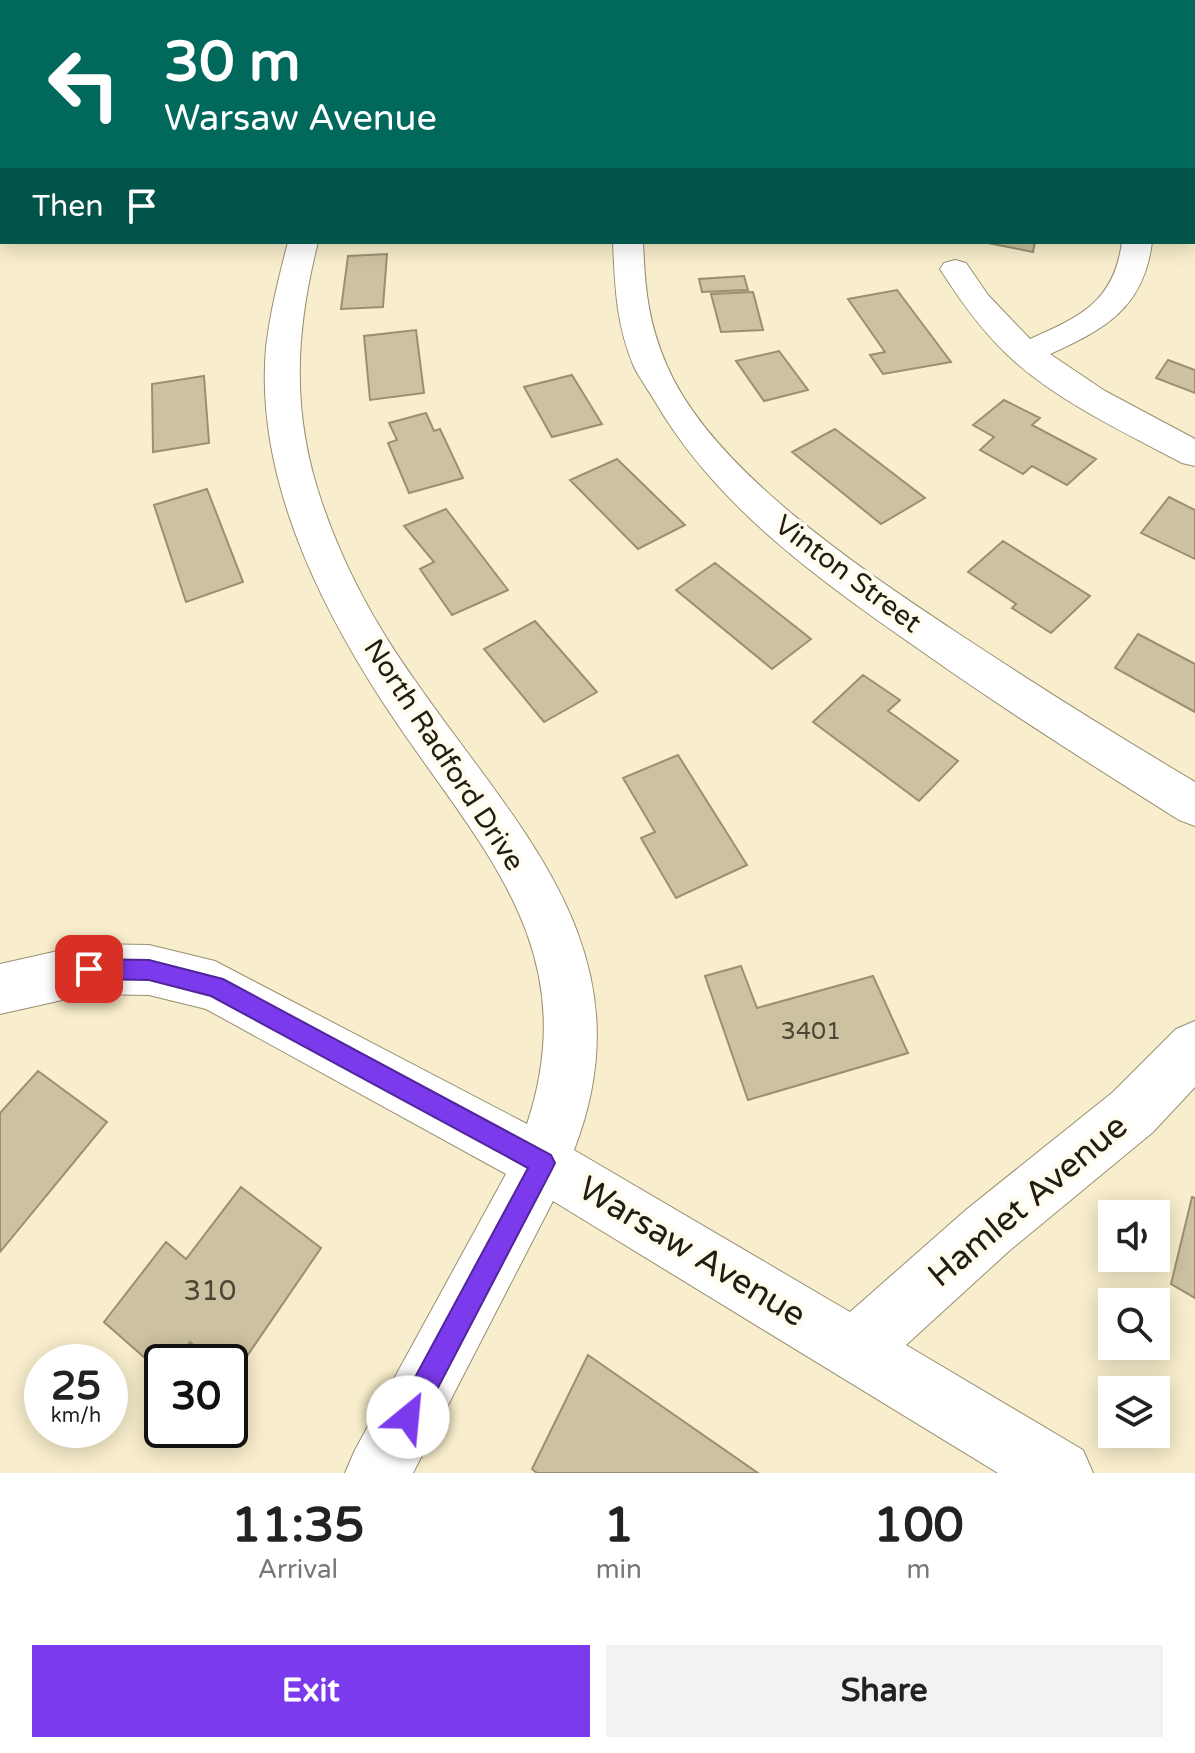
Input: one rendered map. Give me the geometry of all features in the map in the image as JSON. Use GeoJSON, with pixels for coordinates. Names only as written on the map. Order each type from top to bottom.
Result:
{"type":"FeatureCollection","features":[{"type":"Feature","properties":{"kind":"street","name":"North Radford Drive"},"geometry":{"type":"LineString","coordinates":[[302,244],[288,294],[280,348],[282,399],[293,468],[310,528],[350,612],[406,703],[462,775],[513,852],[558,943],[569,1000],[569,1050],[562,1102],[543,1163],[378,1473]]}},
{"type":"Feature","properties":{"kind":"street","name":"Vinton Street"},"geometry":{"type":"LineString","coordinates":[[628,244],[626,288],[643,348],[664,390],[703,447],[729,477],[787,531],[857,587],[1057,723],[1195,806]]}},
{"type":"Feature","properties":{"kind":"street"},"geometry":{"type":"LineString","coordinates":[[1025,353],[1083,326],[1115,302],[1130,282],[1136,263],[1137,244]]}},
{"type":"Feature","properties":{"kind":"street"},"geometry":{"type":"LineString","coordinates":[[955,269],[970,296],[993,324],[1025,353],[1062,379],[1195,454]]}},
{"type":"Feature","properties":{"kind":"street","name":"Warsaw Avenue"},"geometry":{"type":"LineString","coordinates":[[0,989],[89,969],[149,970],[215,986],[543,1163],[1060,1473]]}},
{"type":"Feature","properties":{"kind":"street","name":"Hamlet Avenue"},"geometry":{"type":"LineString","coordinates":[[856,1349],[988,1230],[1133,1112],[1195,1048]]}},
{"type":"Feature","properties":{"kind":"building"},"geometry":{"type":"Polygon","coordinates":[[[993,244],[1035,244],[1033,252],[993,244]]]}},
{"type":"Feature","properties":{"kind":"building"},"geometry":{"type":"Polygon","coordinates":[[[387,254],[383,307],[341,309],[348,256],[387,254]]]}},
{"type":"Feature","properties":{"kind":"building"},"geometry":{"type":"Polygon","coordinates":[[[744,276],[748,290],[702,292],[699,279],[744,276]]]}},
{"type":"Feature","properties":{"kind":"building"},"geometry":{"type":"Polygon","coordinates":[[[897,290],[951,362],[883,374],[870,355],[885,352],[848,299],[897,290]]]}},
{"type":"Feature","properties":{"kind":"building"},"geometry":{"type":"Polygon","coordinates":[[[753,292],[763,330],[721,332],[711,294],[753,292]]]}},
{"type":"Feature","properties":{"kind":"building"},"geometry":{"type":"Polygon","coordinates":[[[416,330],[424,393],[370,400],[364,336],[416,330]]]}},
{"type":"Feature","properties":{"kind":"building"},"geometry":{"type":"Polygon","coordinates":[[[779,351],[808,390],[764,401],[736,361],[779,351]]]}},
{"type":"Feature","properties":{"kind":"building"},"geometry":{"type":"Polygon","coordinates":[[[1168,360],[1195,370],[1195,393],[1156,378],[1168,360]]]}},
{"type":"Feature","properties":{"kind":"building"},"geometry":{"type":"Polygon","coordinates":[[[572,375],[602,424],[552,437],[524,387],[572,375]]]}},
{"type":"Feature","properties":{"kind":"building"},"geometry":{"type":"Polygon","coordinates":[[[204,376],[209,443],[153,452],[152,384],[204,376]]]}},
{"type":"Feature","properties":{"kind":"building"},"geometry":{"type":"Polygon","coordinates":[[[1004,400],[1040,418],[1032,425],[1096,459],[1067,485],[1032,466],[1023,474],[980,450],[994,437],[973,425],[1004,400]]]}},
{"type":"Feature","properties":{"kind":"building"},"geometry":{"type":"Polygon","coordinates":[[[426,413],[434,431],[440,429],[463,478],[409,493],[388,443],[397,440],[389,423],[426,413]]]}},
{"type":"Feature","properties":{"kind":"building"},"geometry":{"type":"Polygon","coordinates":[[[835,429],[925,498],[881,524],[792,452],[835,429]]]}},
{"type":"Feature","properties":{"kind":"building"},"geometry":{"type":"Polygon","coordinates":[[[617,459],[685,525],[638,549],[570,480],[617,459]]]}},
{"type":"Feature","properties":{"kind":"building"},"geometry":{"type":"Polygon","coordinates":[[[207,489],[243,582],[186,602],[154,505],[207,489]]]}},
{"type":"Feature","properties":{"kind":"building"},"geometry":{"type":"Polygon","coordinates":[[[1169,497],[1195,510],[1195,559],[1141,533],[1169,497]]]}},
{"type":"Feature","properties":{"kind":"building"},"geometry":{"type":"Polygon","coordinates":[[[446,509],[508,590],[452,615],[420,569],[434,562],[404,526],[446,509]]]}},
{"type":"Feature","properties":{"kind":"building"},"geometry":{"type":"Polygon","coordinates":[[[1003,541],[1090,596],[1051,633],[1012,608],[1016,604],[968,572],[1003,541]]]}},
{"type":"Feature","properties":{"kind":"building"},"geometry":{"type":"Polygon","coordinates":[[[715,563],[811,639],[772,669],[676,590],[715,563]]]}},
{"type":"Feature","properties":{"kind":"building"},"geometry":{"type":"Polygon","coordinates":[[[535,621],[597,692],[544,722],[484,649],[535,621]]]}},
{"type":"Feature","properties":{"kind":"building"},"geometry":{"type":"Polygon","coordinates":[[[1138,634],[1195,664],[1195,712],[1115,668],[1138,634]]]}},
{"type":"Feature","properties":{"kind":"building"},"geometry":{"type":"Polygon","coordinates":[[[863,675],[900,700],[888,711],[958,761],[919,801],[813,722],[863,675]]]}},
{"type":"Feature","properties":{"kind":"building"},"geometry":{"type":"Polygon","coordinates":[[[678,755],[747,865],[676,898],[641,838],[655,832],[623,778],[678,755]]]}},
{"type":"Feature","properties":{"kind":"building"},"geometry":{"type":"Polygon","coordinates":[[[741,966],[757,1008],[873,976],[908,1053],[748,1100],[705,976],[741,966]]]}},
{"type":"Feature","properties":{"kind":"building"},"geometry":{"type":"Polygon","coordinates":[[[38,1071],[107,1122],[0,1252],[0,1113],[38,1071]]]}},
{"type":"Feature","properties":{"kind":"building"},"geometry":{"type":"Polygon","coordinates":[[[241,1187],[321,1248],[248,1355],[248,1344],[190,1342],[144,1344],[144,1357],[104,1322],[166,1242],[186,1259],[241,1187]]]}},
{"type":"Feature","properties":{"kind":"building"},"geometry":{"type":"Polygon","coordinates":[[[1192,1197],[1195,1198],[1195,1298],[1171,1284],[1192,1197]]]}},
{"type":"Feature","properties":{"kind":"building"},"geometry":{"type":"Polygon","coordinates":[[[588,1355],[758,1473],[537,1473],[532,1469],[588,1355]]]}},
{"type":"Feature","properties":{"kind":"route"},"geometry":{"type":"LineString","coordinates":[[89,969],[149,970],[215,986],[543,1163],[408,1417]]}}]}
